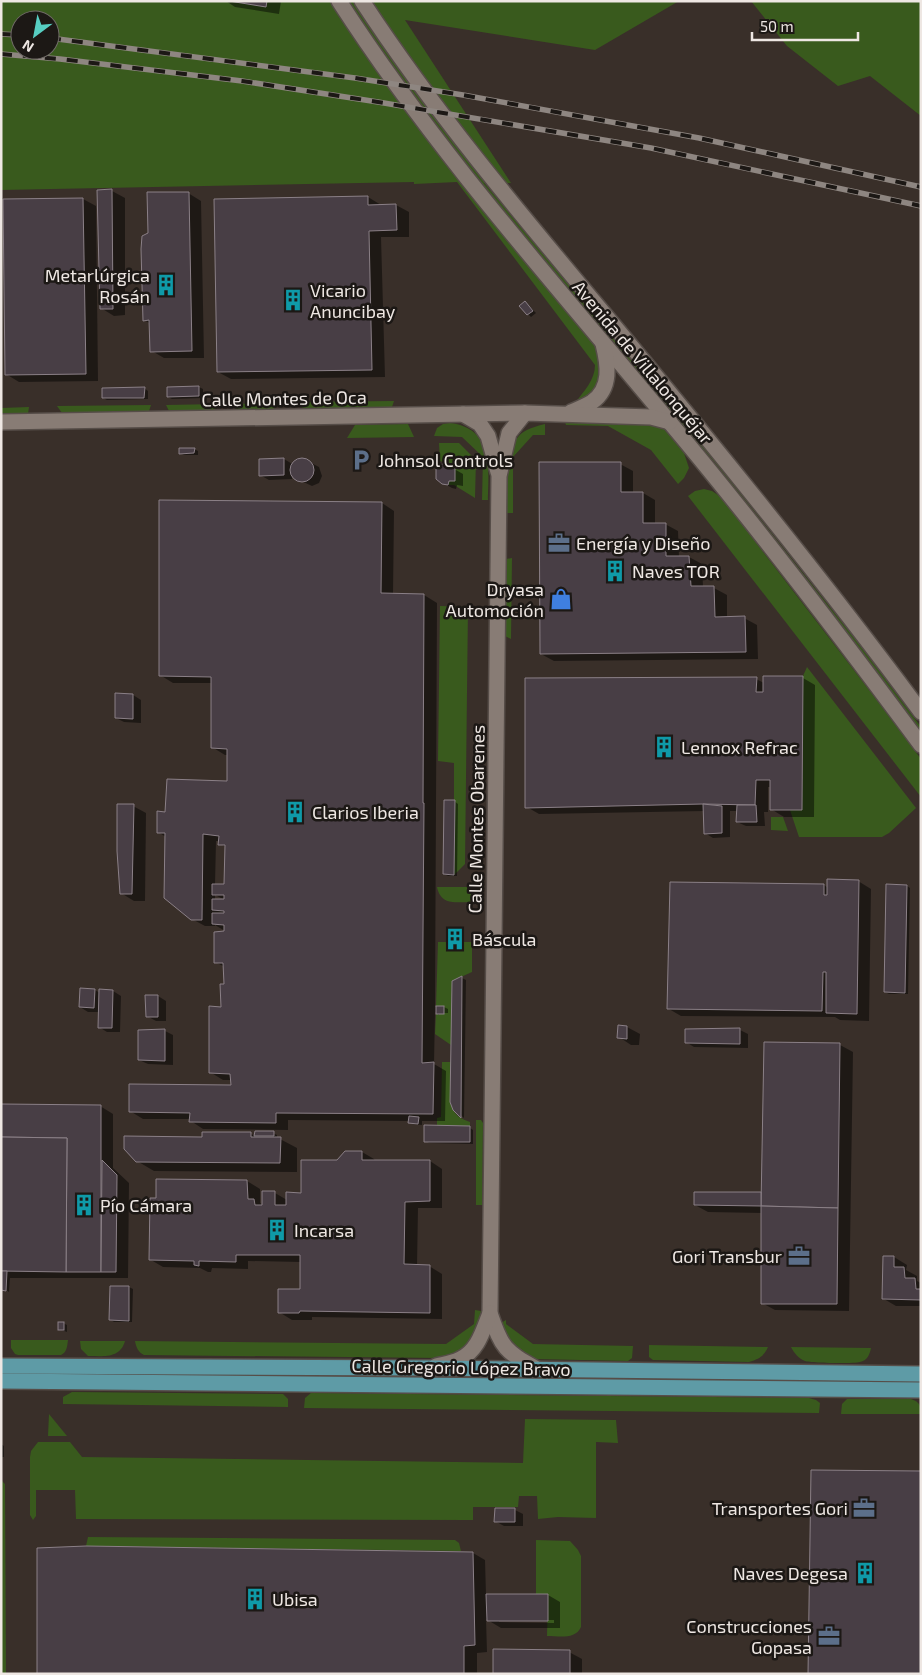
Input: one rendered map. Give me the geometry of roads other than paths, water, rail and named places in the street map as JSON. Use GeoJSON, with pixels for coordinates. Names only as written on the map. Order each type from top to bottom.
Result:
{"type":"FeatureCollection","features":[{"type":"Feature","properties":{"kind":"main road","name":"Calle Gregorio López Bravo"},"geometry":{"type":"LineString","coordinates":[[1,1366],[431,1368],[921,1374]]}},
{"type":"Feature","properties":{"kind":"main road","name":"Calle Gregorio López Bravo"},"geometry":{"type":"LineString","coordinates":[[1,1381],[921,1390]]}},
{"type":"Feature","properties":{"kind":"street","name":"Avenida de Villalonquéjar"},"geometry":{"type":"LineString","coordinates":[[339,1],[375,56],[435,137],[520,244],[670,422],[798,581],[921,745]]}},
{"type":"Feature","properties":{"kind":"street","name":"Avenida de Villalonquéjar"},"geometry":{"type":"LineString","coordinates":[[362,1],[408,69],[462,138],[555,255],[745,484],[858,627],[921,712]]}},
{"type":"Feature","properties":{"kind":"street","name":"Calle Montes de Oca"},"geometry":{"type":"LineString","coordinates":[[568,414],[590,403],[600,394],[604,386],[608,361],[602,341]]}},
{"type":"Feature","properties":{"kind":"street","name":"Calle Montes de Oca"},"geometry":{"type":"LineString","coordinates":[[1,422],[525,413],[651,417],[670,422]]}},
{"type":"Feature","properties":{"kind":"street","name":"Calle Montes Obarenes"},"geometry":{"type":"LineString","coordinates":[[525,413],[509,434],[498,476],[490,1313],[499,1339],[504,1347],[512,1355],[537,1369]]}},
{"type":"Feature","properties":{"kind":"street","name":"Calle Montes Obarenes"},"geometry":{"type":"LineString","coordinates":[[464,414],[480,424],[488,436],[498,476]]}},
{"type":"Feature","properties":{"kind":"street","name":"Calle Montes Obarenes"},"geometry":{"type":"LineString","coordinates":[[431,1368],[460,1359],[471,1352],[490,1313]]}},
{"type":"Feature","properties":{"kind":"railway"},"geometry":{"type":"LineString","coordinates":[[1,34],[10,34]]}},
{"type":"Feature","properties":{"kind":"railway"},"geometry":{"type":"LineString","coordinates":[[60,39],[355,78],[463,95],[699,138],[921,187]]}},
{"type":"Feature","properties":{"kind":"railway"},"geometry":{"type":"LineString","coordinates":[[1,54],[60,59],[242,81],[378,102],[651,148],[921,206]]}},
{"type":"Feature","properties":{"kind":"place","name":"Metarlúrgica Rosán"},"geometry":{"type":"Point","coordinates":[166,285]}},
{"type":"Feature","properties":{"kind":"place","name":"Vicario Anuncibay"},"geometry":{"type":"Point","coordinates":[293,300]}},
{"type":"Feature","properties":{"kind":"place","name":"Johnsol Controls"},"geometry":{"type":"Point","coordinates":[361,460]}},
{"type":"Feature","properties":{"kind":"place","name":"Energía y Diseño"},"geometry":{"type":"Point","coordinates":[559,543]}},
{"type":"Feature","properties":{"kind":"place","name":"Naves TOR"},"geometry":{"type":"Point","coordinates":[615,571]}},
{"type":"Feature","properties":{"kind":"place","name":"Dryasa Automoción"},"geometry":{"type":"Point","coordinates":[561,599]}},
{"type":"Feature","properties":{"kind":"place","name":"Lennox Refrac"},"geometry":{"type":"Point","coordinates":[664,747]}},
{"type":"Feature","properties":{"kind":"place","name":"Clarios Iberia"},"geometry":{"type":"Point","coordinates":[295,812]}},
{"type":"Feature","properties":{"kind":"place","name":"Báscula"},"geometry":{"type":"Point","coordinates":[455,939]}},
{"type":"Feature","properties":{"kind":"place","name":"Pío Cámara"},"geometry":{"type":"Point","coordinates":[84,1205]}},
{"type":"Feature","properties":{"kind":"place","name":"Incarsa"},"geometry":{"type":"Point","coordinates":[277,1230]}},
{"type":"Feature","properties":{"kind":"place","name":"Gori Transbur"},"geometry":{"type":"Point","coordinates":[799,1256]}},
{"type":"Feature","properties":{"kind":"place","name":"Transportes Gori"},"geometry":{"type":"Point","coordinates":[864,1508]}},
{"type":"Feature","properties":{"kind":"place","name":"Naves Degesa"},"geometry":{"type":"Point","coordinates":[865,1573]}},
{"type":"Feature","properties":{"kind":"place","name":"Ubisa"},"geometry":{"type":"Point","coordinates":[255,1599]}},
{"type":"Feature","properties":{"kind":"place","name":"Construcciones Gopasa"},"geometry":{"type":"Point","coordinates":[829,1636]}}]}
